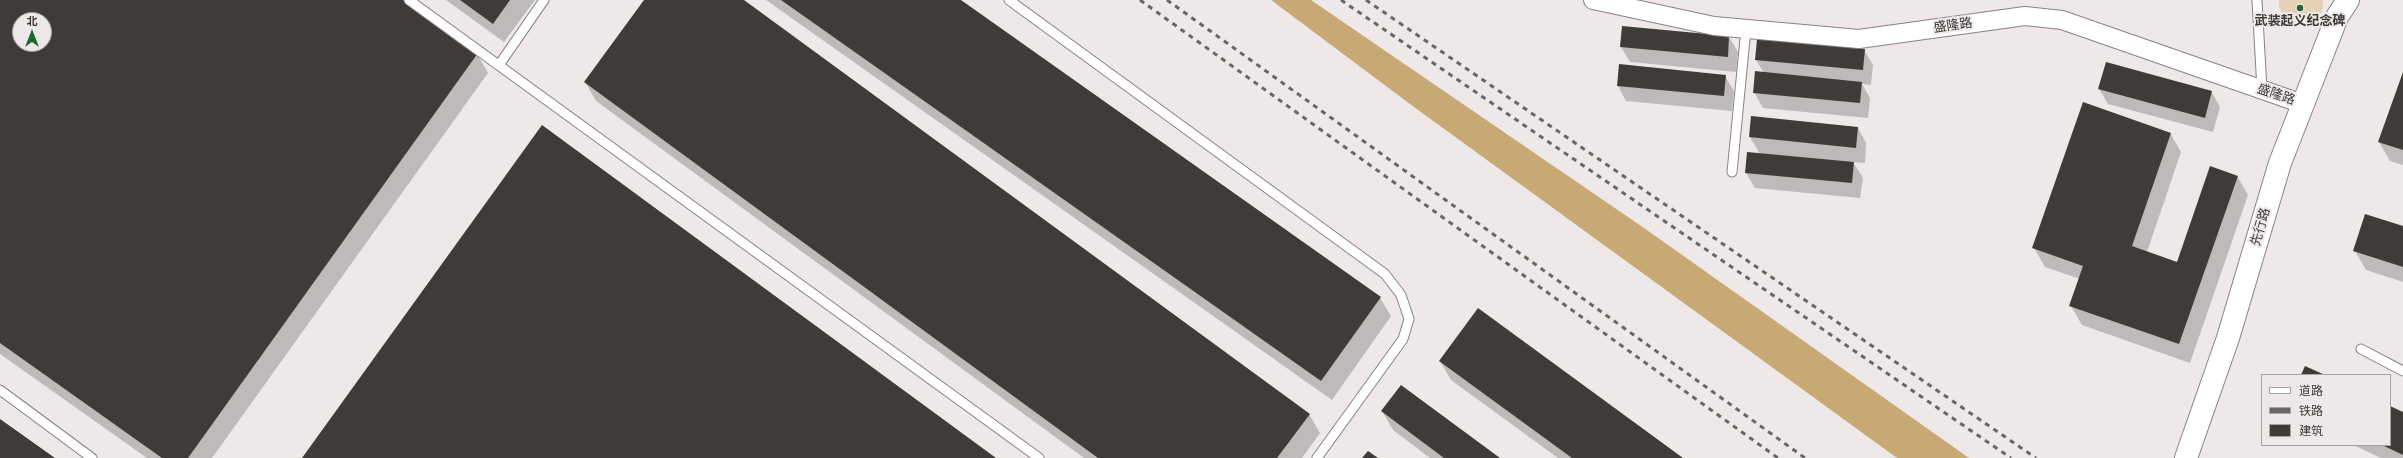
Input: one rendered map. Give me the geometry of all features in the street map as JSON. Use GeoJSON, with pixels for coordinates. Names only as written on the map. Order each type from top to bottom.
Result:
{"type":"FeatureCollection","features":[{"type":"Feature","properties":{"kind":"street","name":"盛隆路"},"geometry":{"type":"LineString","coordinates":[[1593,0],[1714,26],[1859,39],[2025,16],[2054,19],[2303,104]]}},
{"type":"Feature","properties":{"kind":"street","name":"先行路"},"geometry":{"type":"LineString","coordinates":[[2186,458],[2228,338],[2280,162],[2337,18],[2348,0]]}},
{"type":"Feature","properties":{"kind":"lane"},"geometry":{"type":"LineString","coordinates":[[409,0],[1039,458]]}},
{"type":"Feature","properties":{"kind":"lane"},"geometry":{"type":"LineString","coordinates":[[499,65],[544,0]]}},
{"type":"Feature","properties":{"kind":"lane"},"geometry":{"type":"LineString","coordinates":[[1009,0],[1385,274],[1401,295],[1409,319],[1403,339],[1317,458]]}},
{"type":"Feature","properties":{"kind":"lane"},"geometry":{"type":"LineString","coordinates":[[2257,0],[2262,90]]}},
{"type":"Feature","properties":{"kind":"lane"},"geometry":{"type":"LineString","coordinates":[[1732,172],[1746,29]]}},
{"type":"Feature","properties":{"kind":"lane"},"geometry":{"type":"LineString","coordinates":[[2361,348],[2403,371]]}},
{"type":"Feature","properties":{"kind":"lane"},"geometry":{"type":"LineString","coordinates":[[0,390],[92,458]]}},
{"type":"Feature","properties":{"kind":"shaded area"},"geometry":{"type":"Polygon","coordinates":[[[1271,0],[1311,0],[1644,228],[1969,458],[1897,458],[1414,107],[1271,0]]]}},
{"type":"Feature","properties":{"kind":"shaded area"},"geometry":{"type":"Polygon","coordinates":[[[2279,0],[2323,0],[2322,12],[2314,22],[2300,26],[2286,20],[2279,7],[2279,0]]]}},
{"type":"Feature","properties":{"kind":"building"},"geometry":{"type":"Polygon","coordinates":[[[0,0],[403,0],[478,53],[188,458],[162,458],[0,343],[0,0]]]}},
{"type":"Feature","properties":{"kind":"building"},"geometry":{"type":"Polygon","coordinates":[[[460,0],[510,0],[493,24],[460,0]]]}},
{"type":"Feature","properties":{"kind":"building"},"geometry":{"type":"Polygon","coordinates":[[[644,0],[744,0],[1310,414],[1277,458],[1098,458],[584,82],[644,0]]]}},
{"type":"Feature","properties":{"kind":"building"},"geometry":{"type":"Polygon","coordinates":[[[781,0],[961,0],[1381,297],[1321,381],[781,0]]]}},
{"type":"Feature","properties":{"kind":"building"},"geometry":{"type":"Polygon","coordinates":[[[1622,26],[1729,36],[1728,57],[1620,47],[1622,26]]]}},
{"type":"Feature","properties":{"kind":"building"},"geometry":{"type":"Polygon","coordinates":[[[1757,39],[1865,49],[1863,70],[1755,60],[1757,39]]]}},
{"type":"Feature","properties":{"kind":"building"},"geometry":{"type":"Polygon","coordinates":[[[2106,62],[2212,91],[2205,118],[2098,89],[2106,62]]]}},
{"type":"Feature","properties":{"kind":"building"},"geometry":{"type":"Polygon","coordinates":[[[1619,64],[1726,75],[1724,96],[1617,86],[1619,64]]]}},
{"type":"Feature","properties":{"kind":"building"},"geometry":{"type":"Polygon","coordinates":[[[1755,71],[1862,82],[1860,103],[1753,93],[1755,71]]]}},
{"type":"Feature","properties":{"kind":"building"},"geometry":{"type":"Polygon","coordinates":[[[2403,72],[2403,150],[2378,142],[2403,72]]]}},
{"type":"Feature","properties":{"kind":"building"},"geometry":{"type":"Polygon","coordinates":[[[2083,102],[2171,133],[2132,246],[2177,262],[2210,166],[2238,176],[2179,344],[2069,306],[2083,266],[2032,248],[2083,102]]]}},
{"type":"Feature","properties":{"kind":"building"},"geometry":{"type":"Polygon","coordinates":[[[1751,116],[1858,127],[1856,148],[1749,137],[1751,116]]]}},
{"type":"Feature","properties":{"kind":"building"},"geometry":{"type":"Polygon","coordinates":[[[542,125],[996,458],[302,458],[542,125]]]}},
{"type":"Feature","properties":{"kind":"building"},"geometry":{"type":"Polygon","coordinates":[[[1747,152],[1854,162],[1852,183],[1745,173],[1747,152]]]}},
{"type":"Feature","properties":{"kind":"building"},"geometry":{"type":"Polygon","coordinates":[[[2365,214],[2403,226],[2403,267],[2353,251],[2365,214]]]}},
{"type":"Feature","properties":{"kind":"building"},"geometry":{"type":"Polygon","coordinates":[[[1478,308],[1683,458],[1572,458],[1439,361],[1478,308]]]}},
{"type":"Feature","properties":{"kind":"building"},"geometry":{"type":"Polygon","coordinates":[[[2305,366],[2323,374],[2301,374],[2305,366]]]}},
{"type":"Feature","properties":{"kind":"building"},"geometry":{"type":"Polygon","coordinates":[[[1401,385],[1500,458],[1444,458],[1381,411],[1401,385]]]}},
{"type":"Feature","properties":{"kind":"building"},"geometry":{"type":"Polygon","coordinates":[[[2391,406],[2403,412],[2403,455],[2384,446],[2391,446],[2391,406]]]}},
{"type":"Feature","properties":{"kind":"building"},"geometry":{"type":"Polygon","coordinates":[[[0,419],[55,458],[0,458],[0,419]]]}},
{"type":"Feature","properties":{"kind":"building"},"geometry":{"type":"Polygon","coordinates":[[[1368,451],[1378,458],[1362,458],[1368,451]]]}},
{"type":"Feature","properties":{"kind":"railway"},"geometry":{"type":"LineString","coordinates":[[1140,0],[1778,458]]}},
{"type":"Feature","properties":{"kind":"railway"},"geometry":{"type":"LineString","coordinates":[[1167,0],[1805,458]]}},
{"type":"Feature","properties":{"kind":"railway"},"geometry":{"type":"LineString","coordinates":[[1341,0],[2011,458]]}},
{"type":"Feature","properties":{"kind":"railway"},"geometry":{"type":"LineString","coordinates":[[1366,0],[2036,458]]}},
{"type":"Feature","properties":{"kind":"place","name":"武装起义纪念碑"},"geometry":{"type":"Point","coordinates":[2300,8]}}]}
